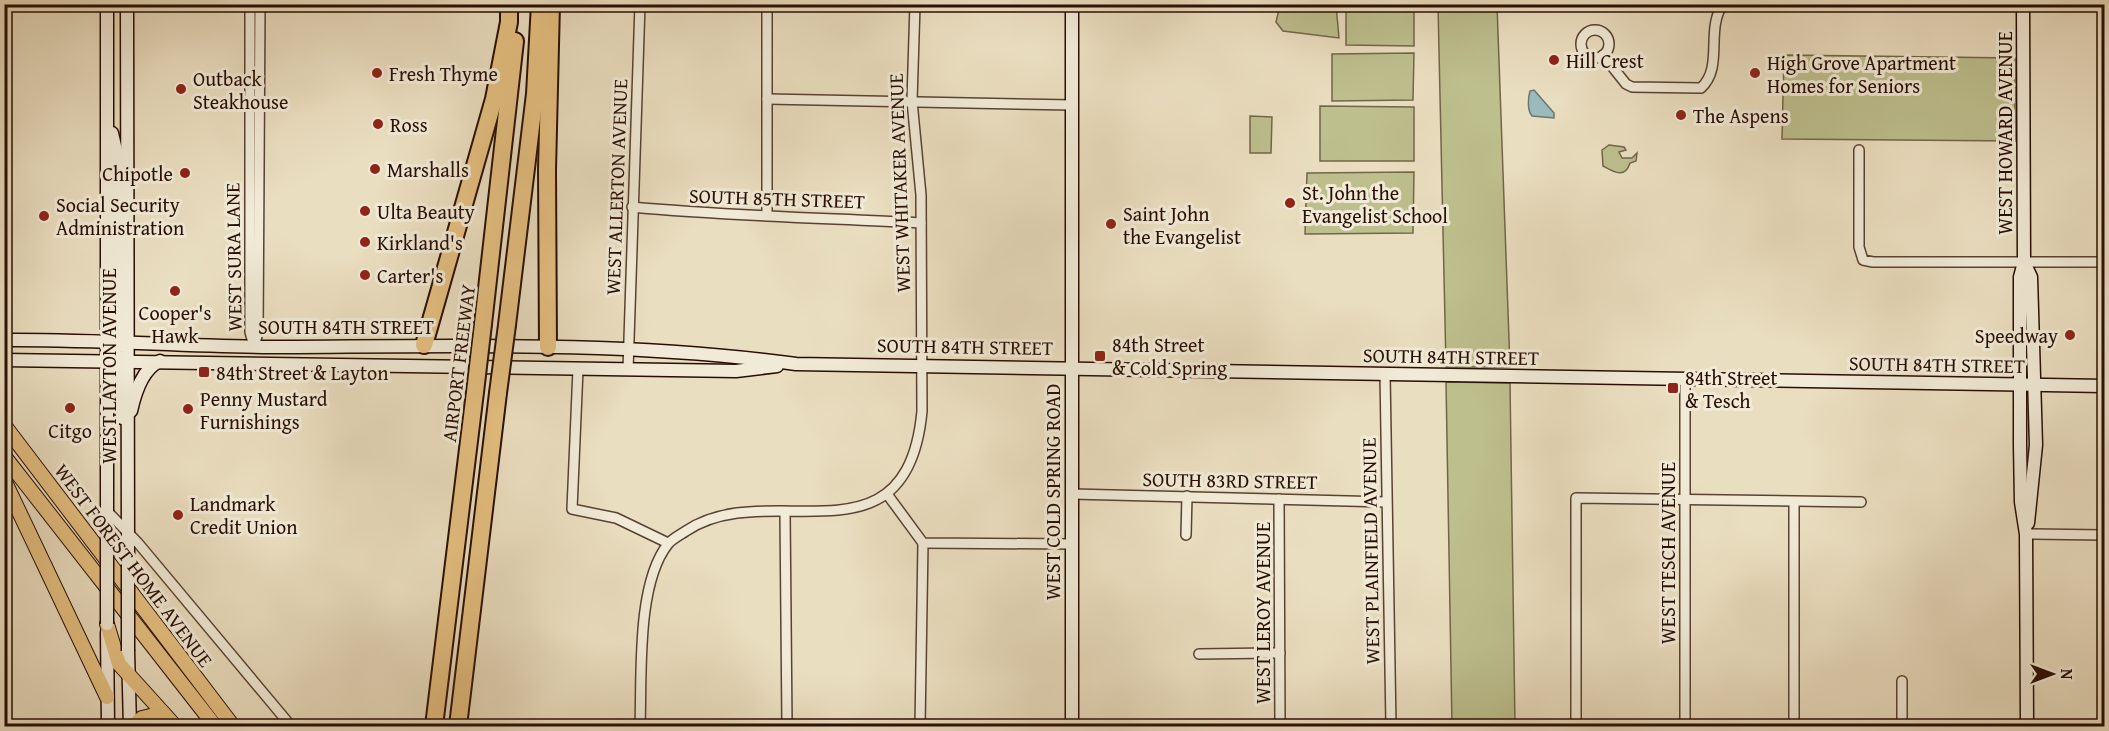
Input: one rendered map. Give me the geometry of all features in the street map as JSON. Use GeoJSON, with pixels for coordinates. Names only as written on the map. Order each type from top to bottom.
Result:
{"type":"FeatureCollection","features":[{"type":"Feature","properties":{"kind":"highway"},"geometry":{"type":"LineString","coordinates":[[424,345],[494,99],[509,22],[508,4]]}},
{"type":"Feature","properties":{"kind":"highway","name":"AIRPORT FREEWAY"},"geometry":{"type":"LineString","coordinates":[[434,726],[510,102],[517,4]]}},
{"type":"Feature","properties":{"kind":"highway"},"geometry":{"type":"LineString","coordinates":[[458,726],[535,94],[540,4]]}},
{"type":"Feature","properties":{"kind":"highway"},"geometry":{"type":"LineString","coordinates":[[548,347],[547,170],[552,4]]}},
{"type":"Feature","properties":{"kind":"main road","name":"WEST FOREST HOME AVENUE"},"geometry":{"type":"LineString","coordinates":[[4,426],[233,726]]}},
{"type":"Feature","properties":{"kind":"main road","name":"WEST FOREST HOME AVENUE"},"geometry":{"type":"LineString","coordinates":[[4,456],[215,726]]}},
{"type":"Feature","properties":{"kind":"main road"},"geometry":{"type":"LineString","coordinates":[[4,480],[107,698]]}},
{"type":"Feature","properties":{"kind":"main road"},"geometry":{"type":"LineString","coordinates":[[107,624],[116,658],[129,676],[175,726]]}},
{"type":"Feature","properties":{"kind":"main road"},"geometry":{"type":"LineString","coordinates":[[189,693],[193,708],[204,726]]}},
{"type":"Feature","properties":{"kind":"main road"},"geometry":{"type":"LineString","coordinates":[[134,726],[142,718],[163,713]]}},
{"type":"Feature","properties":{"kind":"street"},"geometry":{"type":"LineString","coordinates":[[107,4],[107,108],[118,159],[118,342]]}},
{"type":"Feature","properties":{"kind":"street","name":"WEST LAYTON AVENUE"},"geometry":{"type":"LineString","coordinates":[[108,726],[107,452],[118,361],[127,26],[125,4]]}},
{"type":"Feature","properties":{"kind":"street","name":"WEST SURA LANE"},"geometry":{"type":"LineString","coordinates":[[250,4],[250,332],[254,346]]}},
{"type":"Feature","properties":{"kind":"street","name":"WEST SURA LANE"},"geometry":{"type":"LineString","coordinates":[[254,346],[258,333],[260,4]]}},
{"type":"Feature","properties":{"kind":"street","name":"WEST ALLERTON AVENUE"},"geometry":{"type":"LineString","coordinates":[[628,370],[640,4]]}},
{"type":"Feature","properties":{"kind":"street"},"geometry":{"type":"LineString","coordinates":[[767,4],[767,215]]}},
{"type":"Feature","properties":{"kind":"street","name":"WEST WHITAKER AVENUE"},"geometry":{"type":"LineString","coordinates":[[887,494],[906,468],[920,437],[921,195],[912,101],[915,4]]}},
{"type":"Feature","properties":{"kind":"street","name":"WEST COLD SPRING ROAD"},"geometry":{"type":"LineString","coordinates":[[1072,4],[1072,726]]}},
{"type":"Feature","properties":{"kind":"street"},"geometry":{"type":"LineString","coordinates":[[1603,55],[1626,84],[1632,87],[1701,88],[1711,77],[1714,25],[1723,4]]}},
{"type":"Feature","properties":{"kind":"street","name":"WEST HOWARD AVENUE"},"geometry":{"type":"LineString","coordinates":[[2023,4],[2024,262],[2020,278],[2020,385],[2021,502],[2026,534]]}},
{"type":"Feature","properties":{"kind":"street"},"geometry":{"type":"LineString","coordinates":[[767,99],[1072,105]]}},
{"type":"Feature","properties":{"kind":"street"},"geometry":{"type":"LineString","coordinates":[[1859,150],[1859,247],[1863,260],[1873,262],[2104,262]]}},
{"type":"Feature","properties":{"kind":"street","name":"SOUTH 85TH STREET"},"geometry":{"type":"LineString","coordinates":[[632,207],[721,216],[767,215],[921,223]]}},
{"type":"Feature","properties":{"kind":"street","name":"WEST HOWARD AVENUE"},"geometry":{"type":"LineString","coordinates":[[2024,262],[2031,277],[2036,445],[2026,534],[2027,726]]}},
{"type":"Feature","properties":{"kind":"street","name":"SOUTH 84TH STREET"},"geometry":{"type":"LineString","coordinates":[[4,340],[254,346],[548,347],[737,356],[796,364]]}},
{"type":"Feature","properties":{"kind":"street","name":"WEST LAYTON AVENUE"},"geometry":{"type":"LineString","coordinates":[[118,342],[118,361],[128,433],[130,726]]}},
{"type":"Feature","properties":{"kind":"street"},"geometry":{"type":"LineString","coordinates":[[424,345],[439,367]]}},
{"type":"Feature","properties":{"kind":"street"},"geometry":{"type":"LineString","coordinates":[[547,368],[548,347]]}},
{"type":"Feature","properties":{"kind":"street","name":"SOUTH 84TH STREET"},"geometry":{"type":"LineString","coordinates":[[4,360],[736,371],[796,364],[922,365],[2104,386]]}},
{"type":"Feature","properties":{"kind":"street"},"geometry":{"type":"LineString","coordinates":[[128,433],[144,376],[151,366],[160,361]]}},
{"type":"Feature","properties":{"kind":"street"},"geometry":{"type":"LineString","coordinates":[[578,369],[572,509],[616,518],[668,543]]}},
{"type":"Feature","properties":{"kind":"street","name":"WEST PLAINFIELD AVENUE"},"geometry":{"type":"LineString","coordinates":[[1385,374],[1391,726]]}},
{"type":"Feature","properties":{"kind":"street","name":"WEST TESCH AVENUE"},"geometry":{"type":"LineString","coordinates":[[1685,380],[1685,726]]}},
{"type":"Feature","properties":{"kind":"street"},"geometry":{"type":"LineString","coordinates":[[107,452],[115,453],[121,458],[129,502]]}},
{"type":"Feature","properties":{"kind":"street"},"geometry":{"type":"LineString","coordinates":[[640,726],[645,602],[654,569],[668,543],[698,523],[727,513],[841,511],[887,494],[923,543],[920,726]]}},
{"type":"Feature","properties":{"kind":"street","name":"SOUTH 83RD STREET"},"geometry":{"type":"LineString","coordinates":[[1072,494],[1386,502]]}},
{"type":"Feature","properties":{"kind":"street"},"geometry":{"type":"LineString","coordinates":[[1186,535],[1187,496]]}},
{"type":"Feature","properties":{"kind":"street"},"geometry":{"type":"LineString","coordinates":[[1576,726],[1576,498],[1861,502]]}},
{"type":"Feature","properties":{"kind":"street","name":"WEST LEROY AVENUE"},"geometry":{"type":"LineString","coordinates":[[1280,499],[1281,726]]}},
{"type":"Feature","properties":{"kind":"street"},"geometry":{"type":"LineString","coordinates":[[1794,502],[1794,726]]}},
{"type":"Feature","properties":{"kind":"street"},"geometry":{"type":"LineString","coordinates":[[106,511],[128,533],[291,726]]}},
{"type":"Feature","properties":{"kind":"street"},"geometry":{"type":"LineString","coordinates":[[785,512],[787,726]]}},
{"type":"Feature","properties":{"kind":"street"},"geometry":{"type":"LineString","coordinates":[[2026,534],[2104,536]]}},
{"type":"Feature","properties":{"kind":"street"},"geometry":{"type":"LineString","coordinates":[[923,543],[1072,544]]}},
{"type":"Feature","properties":{"kind":"street"},"geometry":{"type":"LineString","coordinates":[[1199,654],[1280,653]]}},
{"type":"Feature","properties":{"kind":"street"},"geometry":{"type":"LineString","coordinates":[[1902,681],[1902,726]]}},
{"type":"Feature","properties":{"kind":"green space"},"geometry":{"type":"Polygon","coordinates":[[[1280,5],[1336,5],[1339,38],[1283,31],[1276,22],[1280,5]]]}},
{"type":"Feature","properties":{"kind":"green space"},"geometry":{"type":"Polygon","coordinates":[[[1438,5],[1497,5],[1510,367],[1446,367],[1438,5]]]}},
{"type":"Feature","properties":{"kind":"green space"},"geometry":{"type":"Polygon","coordinates":[[[1346,6],[1414,6],[1414,46],[1346,45],[1346,6]]]}},
{"type":"Feature","properties":{"kind":"green space"},"geometry":{"type":"Polygon","coordinates":[[[1414,53],[1413,100],[1332,101],[1332,54],[1414,53]]]}},
{"type":"Feature","properties":{"kind":"green space"},"geometry":{"type":"Polygon","coordinates":[[[1784,55],[2015,58],[2015,141],[1782,139],[1784,55]]]}},
{"type":"Feature","properties":{"kind":"green space"},"geometry":{"type":"Polygon","coordinates":[[[1320,106],[1414,107],[1414,161],[1320,161],[1320,106]]]}},
{"type":"Feature","properties":{"kind":"green space"},"geometry":{"type":"Polygon","coordinates":[[[1250,116],[1272,117],[1271,153],[1250,153],[1250,116]]]}},
{"type":"Feature","properties":{"kind":"green space"},"geometry":{"type":"Polygon","coordinates":[[[1609,145],[1624,147],[1626,150],[1619,152],[1622,158],[1632,158],[1637,153],[1636,161],[1630,163],[1622,173],[1603,166],[1602,150],[1609,145]]]}},
{"type":"Feature","properties":{"kind":"green space"},"geometry":{"type":"Polygon","coordinates":[[[1414,172],[1413,233],[1305,234],[1307,173],[1414,172]]]}},
{"type":"Feature","properties":{"kind":"green space"},"geometry":{"type":"Polygon","coordinates":[[[1446,382],[1510,383],[1515,726],[1452,726],[1446,382]]]}},
{"type":"Feature","properties":{"kind":"water"},"geometry":{"type":"Polygon","coordinates":[[[1534,90],[1554,113],[1554,118],[1532,116],[1528,100],[1530,91],[1534,90]]]}},
{"type":"Feature","properties":{"kind":"place","name":"Hill Crest"},"geometry":{"type":"Point","coordinates":[1554,60]}},
{"type":"Feature","properties":{"kind":"place","name":"Fresh Thyme"},"geometry":{"type":"Point","coordinates":[377,73]}},
{"type":"Feature","properties":{"kind":"place","name":"High Grove Apartment Homes for Seniors"},"geometry":{"type":"Point","coordinates":[1755,73]}},
{"type":"Feature","properties":{"kind":"place","name":"Outback Steakhouse"},"geometry":{"type":"Point","coordinates":[181,89]}},
{"type":"Feature","properties":{"kind":"place","name":"The Aspens"},"geometry":{"type":"Point","coordinates":[1681,115]}},
{"type":"Feature","properties":{"kind":"place","name":"Ross"},"geometry":{"type":"Point","coordinates":[378,124]}},
{"type":"Feature","properties":{"kind":"place","name":"Marshalls"},"geometry":{"type":"Point","coordinates":[375,169]}},
{"type":"Feature","properties":{"kind":"place","name":"Chipotle"},"geometry":{"type":"Point","coordinates":[185,173]}},
{"type":"Feature","properties":{"kind":"place","name":"St. John the Evangelist School"},"geometry":{"type":"Point","coordinates":[1290,203]}},
{"type":"Feature","properties":{"kind":"place","name":"Ulta Beauty"},"geometry":{"type":"Point","coordinates":[365,211]}},
{"type":"Feature","properties":{"kind":"place","name":"Social Security Administration"},"geometry":{"type":"Point","coordinates":[44,216]}},
{"type":"Feature","properties":{"kind":"place","name":"Saint John the Evangelist"},"geometry":{"type":"Point","coordinates":[1111,224]}},
{"type":"Feature","properties":{"kind":"place","name":"Kirkland's"},"geometry":{"type":"Point","coordinates":[365,242]}},
{"type":"Feature","properties":{"kind":"place","name":"Carter's"},"geometry":{"type":"Point","coordinates":[365,275]}},
{"type":"Feature","properties":{"kind":"place","name":"Cooper's Hawk"},"geometry":{"type":"Point","coordinates":[175,291]}},
{"type":"Feature","properties":{"kind":"place","name":"Speedway"},"geometry":{"type":"Point","coordinates":[2070,335]}},
{"type":"Feature","properties":{"kind":"place","name":"84th Street & Cold Spring"},"geometry":{"type":"Point","coordinates":[1100,356]}},
{"type":"Feature","properties":{"kind":"place","name":"84th Street & Layton"},"geometry":{"type":"Point","coordinates":[204,372]}},
{"type":"Feature","properties":{"kind":"place","name":"84th Street & Tesch"},"geometry":{"type":"Point","coordinates":[1673,388]}},
{"type":"Feature","properties":{"kind":"place","name":"Citgo"},"geometry":{"type":"Point","coordinates":[70,408]}},
{"type":"Feature","properties":{"kind":"place","name":"Penny Mustard Furnishings"},"geometry":{"type":"Point","coordinates":[188,409]}},
{"type":"Feature","properties":{"kind":"place","name":"Landmark Credit Union"},"geometry":{"type":"Point","coordinates":[178,515]}}]}
